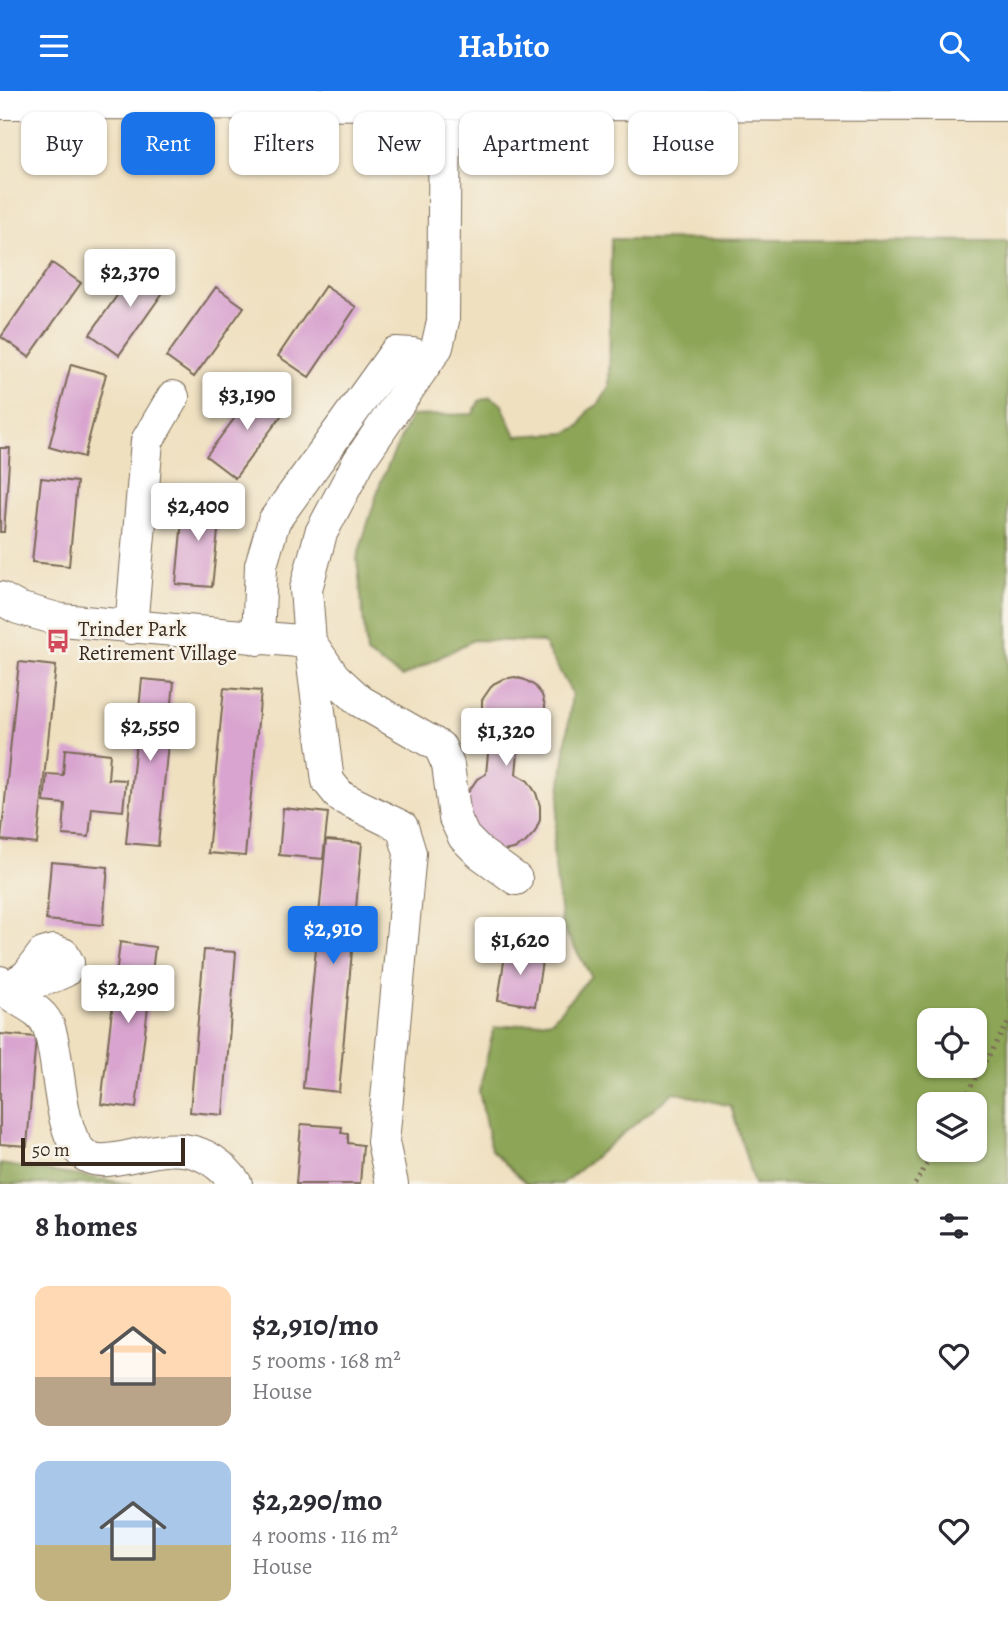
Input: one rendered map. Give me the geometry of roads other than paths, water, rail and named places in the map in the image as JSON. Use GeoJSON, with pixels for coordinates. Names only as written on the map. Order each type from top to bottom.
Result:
{"type":"FeatureCollection","features":[{"type":"Feature","properties":{"kind":"street"},"geometry":{"type":"LineString","coordinates":[[0,103],[444,105],[515,97],[1008,105]]}},
{"type":"Feature","properties":{"kind":"street"},"geometry":{"type":"LineString","coordinates":[[392,1184],[383,1142],[410,853],[402,827],[341,797],[328,781],[306,589],[321,533],[359,461],[437,347],[443,321],[444,105]]}},
{"type":"Feature","properties":{"kind":"street"},"geometry":{"type":"LineString","coordinates":[[258,639],[261,565],[274,521],[396,353],[413,354],[426,362]]}},
{"type":"Feature","properties":{"kind":"street"},"geometry":{"type":"LineString","coordinates":[[131,628],[147,441],[173,397]]}},
{"type":"Feature","properties":{"kind":"street"},"geometry":{"type":"LineString","coordinates":[[0,599],[18,608],[61,620],[310,642]]}},
{"type":"Feature","properties":{"kind":"street"},"geometry":{"type":"LineString","coordinates":[[310,642],[334,677],[360,701],[440,747],[448,765],[455,818],[464,837],[480,853],[516,879]]}},
{"type":"Feature","properties":{"kind":"street"},"geometry":{"type":"LineString","coordinates":[[3,985],[14,996],[37,1009],[48,1025],[62,1107],[81,1153],[94,1158],[110,1159],[176,1148],[194,1151],[214,1159],[226,1169],[236,1184]]}},
{"type":"Feature","properties":{"kind":"place","name":"Trinder Park Retirement Village"},"geometry":{"type":"Point","coordinates":[58,641]}}]}
